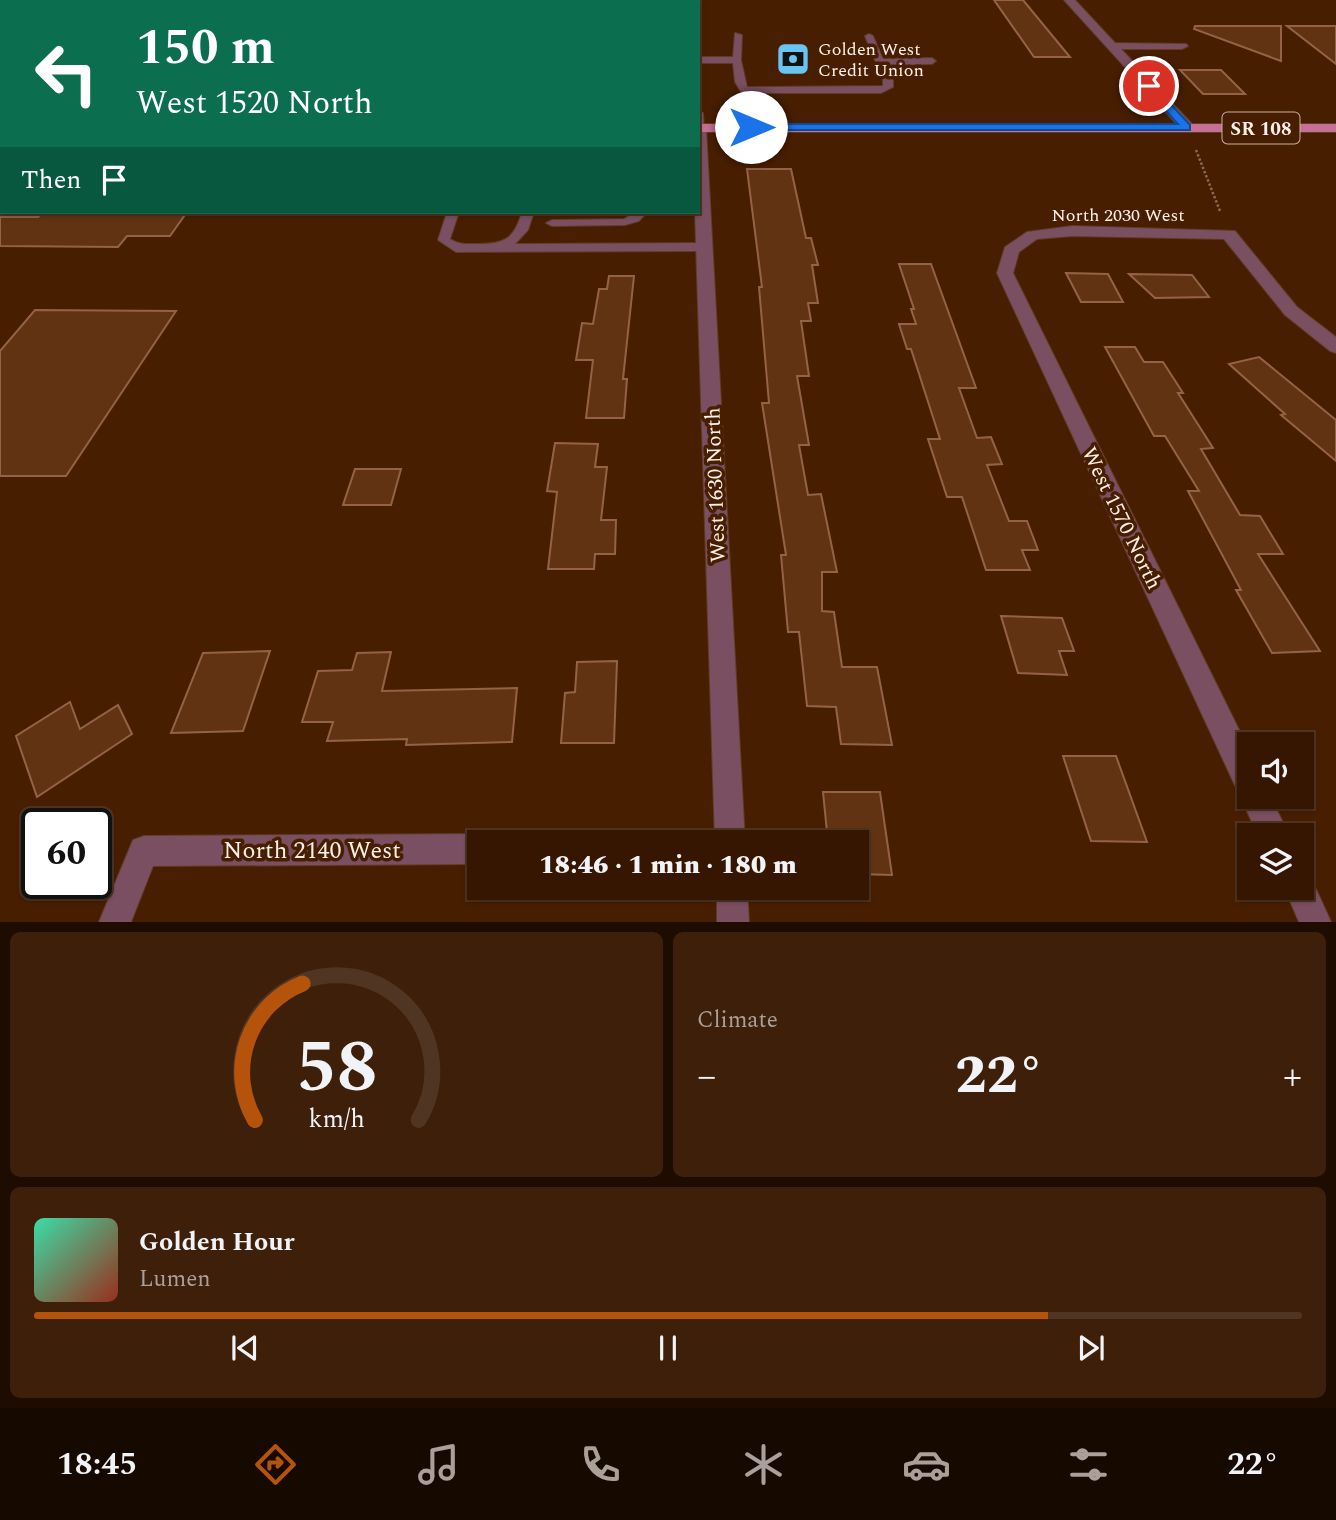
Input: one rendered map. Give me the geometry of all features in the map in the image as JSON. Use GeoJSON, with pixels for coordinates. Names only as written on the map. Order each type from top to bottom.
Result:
{"type":"FeatureCollection","features":[{"type":"Feature","properties":{"kind":"main road","name":"SR 108"},"geometry":{"type":"LineString","coordinates":[[700,123],[1336,128]]}},
{"type":"Feature","properties":{"kind":"street"},"geometry":{"type":"LineString","coordinates":[[1069,0],[1187,127]]}},
{"type":"Feature","properties":{"kind":"street"},"geometry":{"type":"LineString","coordinates":[[1111,46],[1182,46]]}},
{"type":"Feature","properties":{"kind":"street","name":"West 1630 North"},"geometry":{"type":"LineString","coordinates":[[700,144],[729,830]]}},
{"type":"Feature","properties":{"kind":"street","name":"North 2030 West"},"geometry":{"type":"LineString","coordinates":[[1011,250],[1033,235],[1072,231],[1229,234],[1291,311],[1336,347]]}},
{"type":"Feature","properties":{"kind":"street","name":"West 1570 North"},"geometry":{"type":"LineString","coordinates":[[1011,250],[1005,273],[1237,757]]}},
{"type":"Feature","properties":{"kind":"street","name":"North 2140 West"},"geometry":{"type":"LineString","coordinates":[[115,922],[144,851],[467,849]]}},
{"type":"Feature","properties":{"kind":"street"},"geometry":{"type":"LineString","coordinates":[[732,900],[733,922]]}},
{"type":"Feature","properties":{"kind":"street"},"geometry":{"type":"LineString","coordinates":[[1305,900],[1315,922]]}},
{"type":"Feature","properties":{"kind":"lane"},"geometry":{"type":"LineString","coordinates":[[738,35],[737,60],[742,87],[744,90],[760,91],[881,90],[888,87],[888,80],[869,36]]}},
{"type":"Feature","properties":{"kind":"lane"},"geometry":{"type":"LineString","coordinates":[[700,60],[737,60]]}},
{"type":"Feature","properties":{"kind":"lane"},"geometry":{"type":"LineString","coordinates":[[880,62],[932,61]]}},
{"type":"Feature","properties":{"kind":"lane"},"geometry":{"type":"LineString","coordinates":[[452,214],[444,240],[456,248],[494,250],[705,247]]}},
{"type":"Feature","properties":{"kind":"lane"},"geometry":{"type":"LineString","coordinates":[[494,250],[519,237],[524,230],[528,214]]}},
{"type":"Feature","properties":{"kind":"lane"},"geometry":{"type":"LineString","coordinates":[[548,249],[553,217],[625,222],[635,219],[639,214]]}},
{"type":"Feature","properties":{"kind":"path"},"geometry":{"type":"LineString","coordinates":[[1196,150],[1220,211]]}},
{"type":"Feature","properties":{"kind":"building"},"geometry":{"type":"Polygon","coordinates":[[[994,0],[1023,0],[1070,57],[1034,57],[994,0]]]}},
{"type":"Feature","properties":{"kind":"building"},"geometry":{"type":"Polygon","coordinates":[[[1195,26],[1281,26],[1281,61],[1194,29],[1195,26]]]}},
{"type":"Feature","properties":{"kind":"building"},"geometry":{"type":"Polygon","coordinates":[[[1287,26],[1336,26],[1336,64],[1287,26]]]}},
{"type":"Feature","properties":{"kind":"building"},"geometry":{"type":"Polygon","coordinates":[[[1180,70],[1221,70],[1245,94],[1203,94],[1180,70]]]}},
{"type":"Feature","properties":{"kind":"building"},"geometry":{"type":"Polygon","coordinates":[[[747,169],[791,169],[806,238],[811,238],[818,265],[812,265],[818,303],[808,303],[811,321],[801,321],[809,376],[797,376],[809,445],[799,445],[808,495],[821,494],[837,572],[822,572],[822,611],[834,612],[842,667],[877,667],[892,745],[841,744],[836,707],[807,706],[799,632],[788,632],[781,555],[786,555],[762,403],[769,403],[759,287],[762,287],[747,169]]]}},
{"type":"Feature","properties":{"kind":"building"},"geometry":{"type":"Polygon","coordinates":[[[42,214],[186,214],[170,236],[127,236],[118,247],[0,246],[0,217],[38,217],[42,214]]]}},
{"type":"Feature","properties":{"kind":"building"},"geometry":{"type":"Polygon","coordinates":[[[899,264],[931,264],[976,388],[959,388],[977,438],[991,437],[1002,464],[987,465],[1009,521],[1027,521],[1038,550],[1022,550],[1030,570],[986,570],[962,497],[947,497],[928,439],[940,439],[911,349],[907,349],[899,324],[916,324],[911,309],[914,309],[899,264]]]}},
{"type":"Feature","properties":{"kind":"building"},"geometry":{"type":"Polygon","coordinates":[[[1066,273],[1108,274],[1123,302],[1081,302],[1066,273]]]}},
{"type":"Feature","properties":{"kind":"building"},"geometry":{"type":"Polygon","coordinates":[[[1129,274],[1192,275],[1209,297],[1155,298],[1129,274]]]}},
{"type":"Feature","properties":{"kind":"building"},"geometry":{"type":"Polygon","coordinates":[[[609,276],[634,276],[623,379],[627,379],[624,418],[586,418],[593,360],[576,360],[582,323],[593,324],[599,289],[607,289],[609,276]]]}},
{"type":"Feature","properties":{"kind":"building"},"geometry":{"type":"Polygon","coordinates":[[[35,310],[176,311],[66,476],[0,476],[0,351],[35,310]]]}},
{"type":"Feature","properties":{"kind":"building"},"geometry":{"type":"Polygon","coordinates":[[[1105,347],[1135,347],[1144,362],[1163,362],[1183,393],[1178,393],[1213,448],[1201,449],[1240,515],[1260,516],[1283,554],[1258,554],[1320,651],[1272,653],[1236,590],[1241,590],[1188,491],[1199,491],[1165,436],[1154,436],[1105,347]]]}},
{"type":"Feature","properties":{"kind":"building"},"geometry":{"type":"Polygon","coordinates":[[[1259,357],[1336,420],[1336,461],[1281,415],[1285,414],[1229,364],[1259,357]]]}},
{"type":"Feature","properties":{"kind":"building"},"geometry":{"type":"Polygon","coordinates":[[[555,443],[598,444],[595,467],[607,467],[601,520],[616,520],[615,554],[595,554],[594,569],[548,569],[557,492],[547,491],[555,443]]]}},
{"type":"Feature","properties":{"kind":"building"},"geometry":{"type":"Polygon","coordinates":[[[355,469],[401,469],[391,505],[343,505],[355,469]]]}},
{"type":"Feature","properties":{"kind":"building"},"geometry":{"type":"Polygon","coordinates":[[[1001,616],[1062,618],[1074,651],[1059,651],[1067,675],[1018,673],[1001,616]]]}},
{"type":"Feature","properties":{"kind":"building"},"geometry":{"type":"Polygon","coordinates":[[[270,651],[243,731],[171,733],[203,653],[270,651]]]}},
{"type":"Feature","properties":{"kind":"building"},"geometry":{"type":"Polygon","coordinates":[[[391,652],[382,691],[517,688],[512,742],[406,745],[407,739],[327,741],[333,722],[302,722],[318,671],[352,670],[357,653],[391,652]]]}},
{"type":"Feature","properties":{"kind":"building"},"geometry":{"type":"Polygon","coordinates":[[[617,661],[614,743],[561,743],[565,693],[575,692],[577,662],[617,661]]]}},
{"type":"Feature","properties":{"kind":"building"},"geometry":{"type":"Polygon","coordinates":[[[70,702],[80,729],[118,705],[132,734],[37,797],[16,736],[70,702]]]}},
{"type":"Feature","properties":{"kind":"building"},"geometry":{"type":"Polygon","coordinates":[[[1063,756],[1116,756],[1147,842],[1091,841],[1063,756]]]}},
{"type":"Feature","properties":{"kind":"building"},"geometry":{"type":"Polygon","coordinates":[[[823,792],[880,792],[892,875],[869,874],[869,830],[827,830],[823,792]]]}},
{"type":"Feature","properties":{"kind":"place","name":"Golden West Credit Union"},"geometry":{"type":"Point","coordinates":[793,59]}},
{"type":"Feature","properties":{"kind":"route"},"geometry":{"type":"LineString","coordinates":[[751,127],[1187,127],[1149,86]]}}]}
